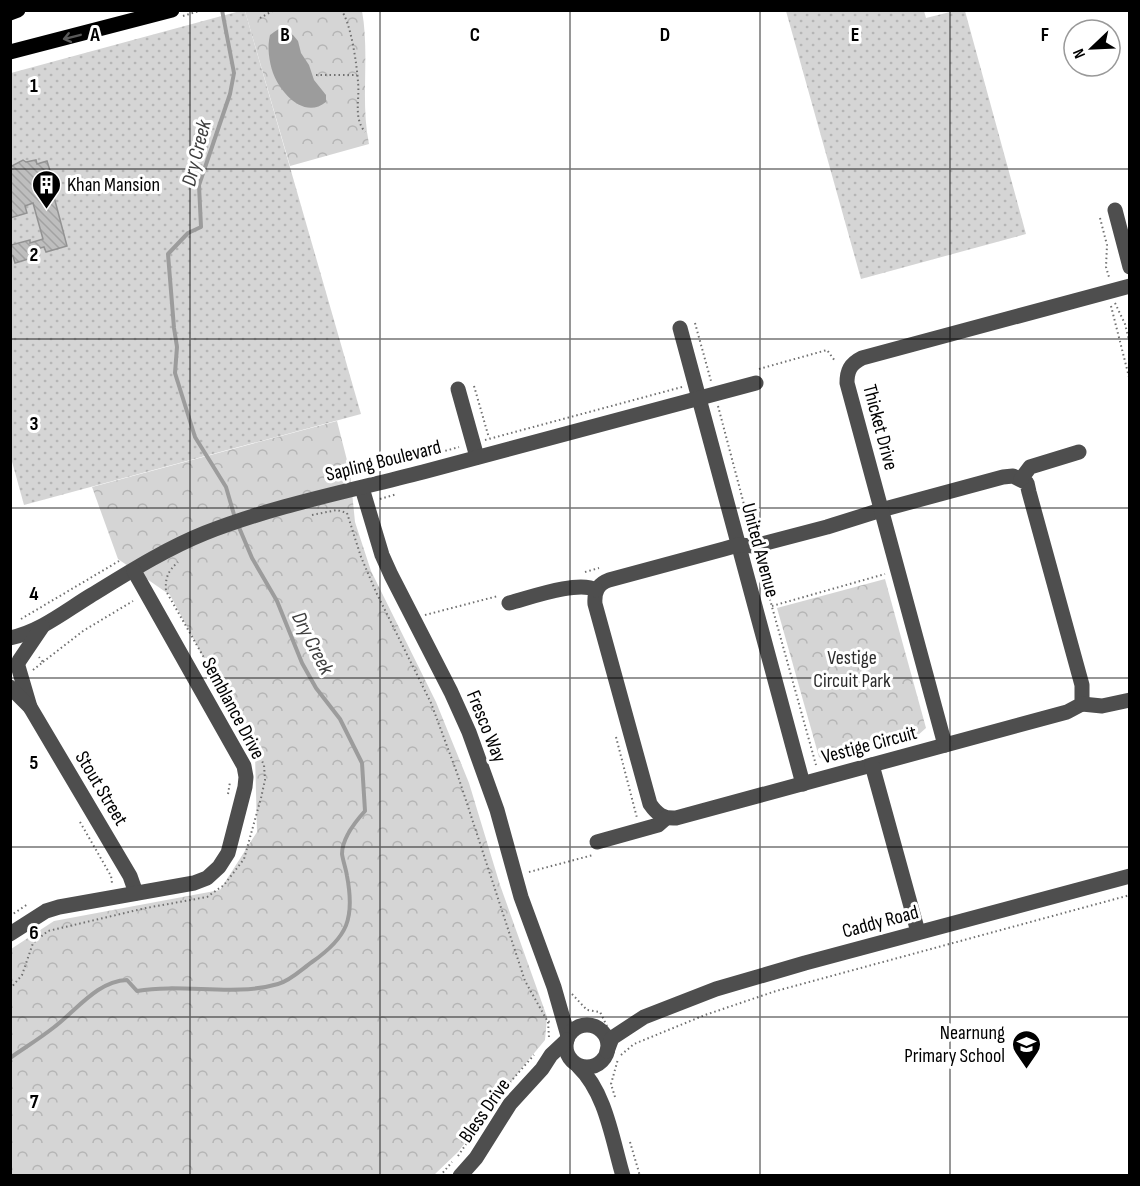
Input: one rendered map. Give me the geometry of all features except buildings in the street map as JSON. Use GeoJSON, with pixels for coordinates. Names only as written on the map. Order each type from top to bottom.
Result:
{"type":"FeatureCollection","features":[{"type":"Feature","properties":{"kind":"main road"},"geometry":{"type":"LineString","coordinates":[[10,13],[18,10]]}},
{"type":"Feature","properties":{"kind":"main road"},"geometry":{"type":"LineString","coordinates":[[10,52],[172,10]]}},
{"type":"Feature","properties":{"kind":"street"},"geometry":{"type":"LineString","coordinates":[[1115,210],[1130,267]]}},
{"type":"Feature","properties":{"kind":"street","name":"Thicket Drive"},"geometry":{"type":"LineString","coordinates":[[945,745],[847,383],[849,368],[855,362],[873,355],[1130,286]]}},
{"type":"Feature","properties":{"kind":"street","name":"United Avenue"},"geometry":{"type":"LineString","coordinates":[[680,328],[692,389],[738,545],[803,784]]}},
{"type":"Feature","properties":{"kind":"street","name":"Sapling Boulevard"},"geometry":{"type":"LineString","coordinates":[[10,640],[42,627],[134,571],[206,533],[271,510],[362,488],[475,450],[692,389],[755,377]]}},
{"type":"Feature","properties":{"kind":"street"},"geometry":{"type":"LineString","coordinates":[[458,389],[475,450]]}},
{"type":"Feature","properties":{"kind":"street"},"geometry":{"type":"LineString","coordinates":[[1021,479],[1030,466],[1079,452]]}},
{"type":"Feature","properties":{"kind":"street"},"geometry":{"type":"LineString","coordinates":[[666,818],[650,804],[595,604],[596,590],[599,585],[609,580],[738,545],[754,546],[1013,476],[1027,483],[1082,685],[1082,704]]}},
{"type":"Feature","properties":{"kind":"street","name":"Fresco Way"},"geometry":{"type":"LineString","coordinates":[[362,488],[382,555],[469,732],[497,810],[521,897],[554,987],[567,1014],[568,1038]]}},
{"type":"Feature","properties":{"kind":"street","name":"Semblance Drive"},"geometry":{"type":"LineString","coordinates":[[10,934],[52,909],[194,883],[215,872],[228,853],[246,777],[241,759],[134,571]]}},
{"type":"Feature","properties":{"kind":"street"},"geometry":{"type":"LineString","coordinates":[[509,603],[577,587],[596,590]]}},
{"type":"Feature","properties":{"kind":"street","name":"Sapling Boulevard"},"geometry":{"type":"LineString","coordinates":[[16,667],[42,627]]}},
{"type":"Feature","properties":{"kind":"street","name":"Stout Street"},"geometry":{"type":"LineString","coordinates":[[10,640],[19,652],[16,667],[23,678],[30,707]]}},
{"type":"Feature","properties":{"kind":"street","name":"Stout Street"},"geometry":{"type":"LineString","coordinates":[[10,687],[30,707],[130,876],[136,893]]}},
{"type":"Feature","properties":{"kind":"street","name":"Vestige Circuit"},"geometry":{"type":"LineString","coordinates":[[597,842],[658,825],[666,818],[676,818],[1067,712],[1082,704],[1102,706],[1130,700]]}},
{"type":"Feature","properties":{"kind":"street"},"geometry":{"type":"LineString","coordinates":[[872,765],[918,932]]}},
{"type":"Feature","properties":{"kind":"street","name":"Caddy Road"},"geometry":{"type":"LineString","coordinates":[[592,1026],[644,1017],[716,989],[1130,876]]}},
{"type":"Feature","properties":{"kind":"street","name":"Fresco Way"},"geometry":{"type":"LineString","coordinates":[[567,1014],[592,1026]]}},
{"type":"Feature","properties":{"kind":"street","name":"Caddy Road"},"geometry":{"type":"LineString","coordinates":[[606,1054],[612,1038],[644,1017]]}},
{"type":"Feature","properties":{"kind":"street"},"geometry":{"type":"LineString","coordinates":[[600,1099],[606,1054],[605,1036],[592,1026],[577,1028],[568,1038],[567,1053],[593,1083],[600,1099],[612,1111],[622,1176]]}},
{"type":"Feature","properties":{"kind":"street","name":"Bless Drive"},"geometry":{"type":"LineString","coordinates":[[460,1176],[476,1158],[510,1104],[568,1038]]}},
{"type":"Feature","properties":{"kind":"street"},"geometry":{"type":"LineString","coordinates":[[542,1069],[566,1062],[593,1066],[606,1054]]}},
{"type":"Feature","properties":{"kind":"path"},"geometry":{"type":"LineString","coordinates":[[260,18],[274,10]]}},
{"type":"Feature","properties":{"kind":"path"},"geometry":{"type":"LineString","coordinates":[[341,10],[348,23],[357,75],[358,118],[365,132]]}},
{"type":"Feature","properties":{"kind":"path"},"geometry":{"type":"LineString","coordinates":[[316,75],[357,75]]}},
{"type":"Feature","properties":{"kind":"path"},"geometry":{"type":"LineString","coordinates":[[1108,292],[1130,381]]}},
{"type":"Feature","properties":{"kind":"path"},"geometry":{"type":"LineString","coordinates":[[755,377],[827,350],[835,361]]}},
{"type":"Feature","properties":{"kind":"path"},"geometry":{"type":"LineString","coordinates":[[437,453],[475,450],[489,438],[692,389],[711,382]]}},
{"type":"Feature","properties":{"kind":"path"},"geometry":{"type":"LineString","coordinates":[[474,386],[489,438]]}},
{"type":"Feature","properties":{"kind":"path"},"geometry":{"type":"LineString","coordinates":[[334,495],[337,510],[347,513],[361,557],[376,592],[431,703],[457,773],[525,981],[548,1022],[582,1007],[600,1012]]}},
{"type":"Feature","properties":{"kind":"path"},"geometry":{"type":"LineString","coordinates":[[10,989],[22,975],[33,943],[48,931],[146,908],[207,897],[224,885],[244,859],[265,780],[264,765],[166,591],[165,580],[172,567],[182,558]]}},
{"type":"Feature","properties":{"kind":"path"},"geometry":{"type":"LineString","coordinates":[[772,606],[887,574]]}},
{"type":"Feature","properties":{"kind":"path"},"geometry":{"type":"LineString","coordinates":[[43,662],[83,631],[146,592]]}},
{"type":"Feature","properties":{"kind":"path"},"geometry":{"type":"LineString","coordinates":[[615,735],[640,830]]}},
{"type":"Feature","properties":{"kind":"path"},"geometry":{"type":"LineString","coordinates":[[226,799],[231,778]]}},
{"type":"Feature","properties":{"kind":"path"},"geometry":{"type":"LineString","coordinates":[[612,1111],[611,1084],[619,1057],[634,1044],[705,1015],[776,991],[1130,896]]}},
{"type":"Feature","properties":{"kind":"path"},"geometry":{"type":"LineString","coordinates":[[10,916],[32,903]]}},
{"type":"Feature","properties":{"kind":"path"},"geometry":{"type":"LineString","coordinates":[[629,1141],[640,1176]]}},
{"type":"Feature","properties":{"kind":"green space"},"geometry":{"type":"Polygon","coordinates":[[[245,11],[361,414],[24,505],[11,458],[11,73],[245,11]]]}},
{"type":"Feature","properties":{"kind":"green space"},"geometry":{"type":"Polygon","coordinates":[[[245,11],[362,11],[365,44],[365,111],[369,144],[290,166],[245,11]]]}},
{"type":"Feature","properties":{"kind":"green space"},"geometry":{"type":"Polygon","coordinates":[[[786,11],[924,11],[926,18],[954,11],[965,11],[1026,234],[861,279],[786,11]]]}},
{"type":"Feature","properties":{"kind":"green space"},"geometry":{"type":"Polygon","coordinates":[[[337,421],[350,472],[355,522],[371,571],[436,702],[469,783],[500,885],[547,1017],[545,1040],[458,1152],[434,1175],[11,1176],[11,949],[54,921],[220,890],[257,832],[255,754],[170,595],[118,559],[92,487],[337,421]]]}},
{"type":"Feature","properties":{"kind":"green space","name":"Vestige Circuit Park"},"geometry":{"type":"Polygon","coordinates":[[[885,579],[926,728],[917,736],[826,761],[819,757],[777,608],[885,579]]]}},
{"type":"Feature","properties":{"kind":"shaded area"},"geometry":{"type":"Polygon","coordinates":[[[280,28],[293,35],[298,41],[314,80],[326,95],[326,102],[318,107],[301,106],[287,95],[276,80],[270,64],[269,44],[270,35],[280,28]]]}},
{"type":"Feature","properties":{"kind":"waterway","name":"Dry Creek"},"geometry":{"type":"LineString","coordinates":[[222,10],[234,73],[230,94],[199,185],[201,227],[188,233],[168,254],[177,347],[175,373],[195,437],[226,487],[235,518]]}},
{"type":"Feature","properties":{"kind":"waterway","name":"Dry Creek"},"geometry":{"type":"LineString","coordinates":[[10,1058],[48,1032],[96,991],[116,982],[127,980],[137,991],[172,988],[226,990],[261,988],[278,984],[291,978],[324,953],[334,944],[346,925],[350,904],[342,854],[344,842],[365,811],[362,763],[340,719],[316,688],[302,663],[277,601],[252,558],[238,525]]}},
{"type":"Feature","properties":{"kind":"place","name":"Khan Mansion"},"geometry":{"type":"Point","coordinates":[46,210]}},
{"type":"Feature","properties":{"kind":"place","name":"Nearnung Primary School"},"geometry":{"type":"Point","coordinates":[1026,1070]}}]}
